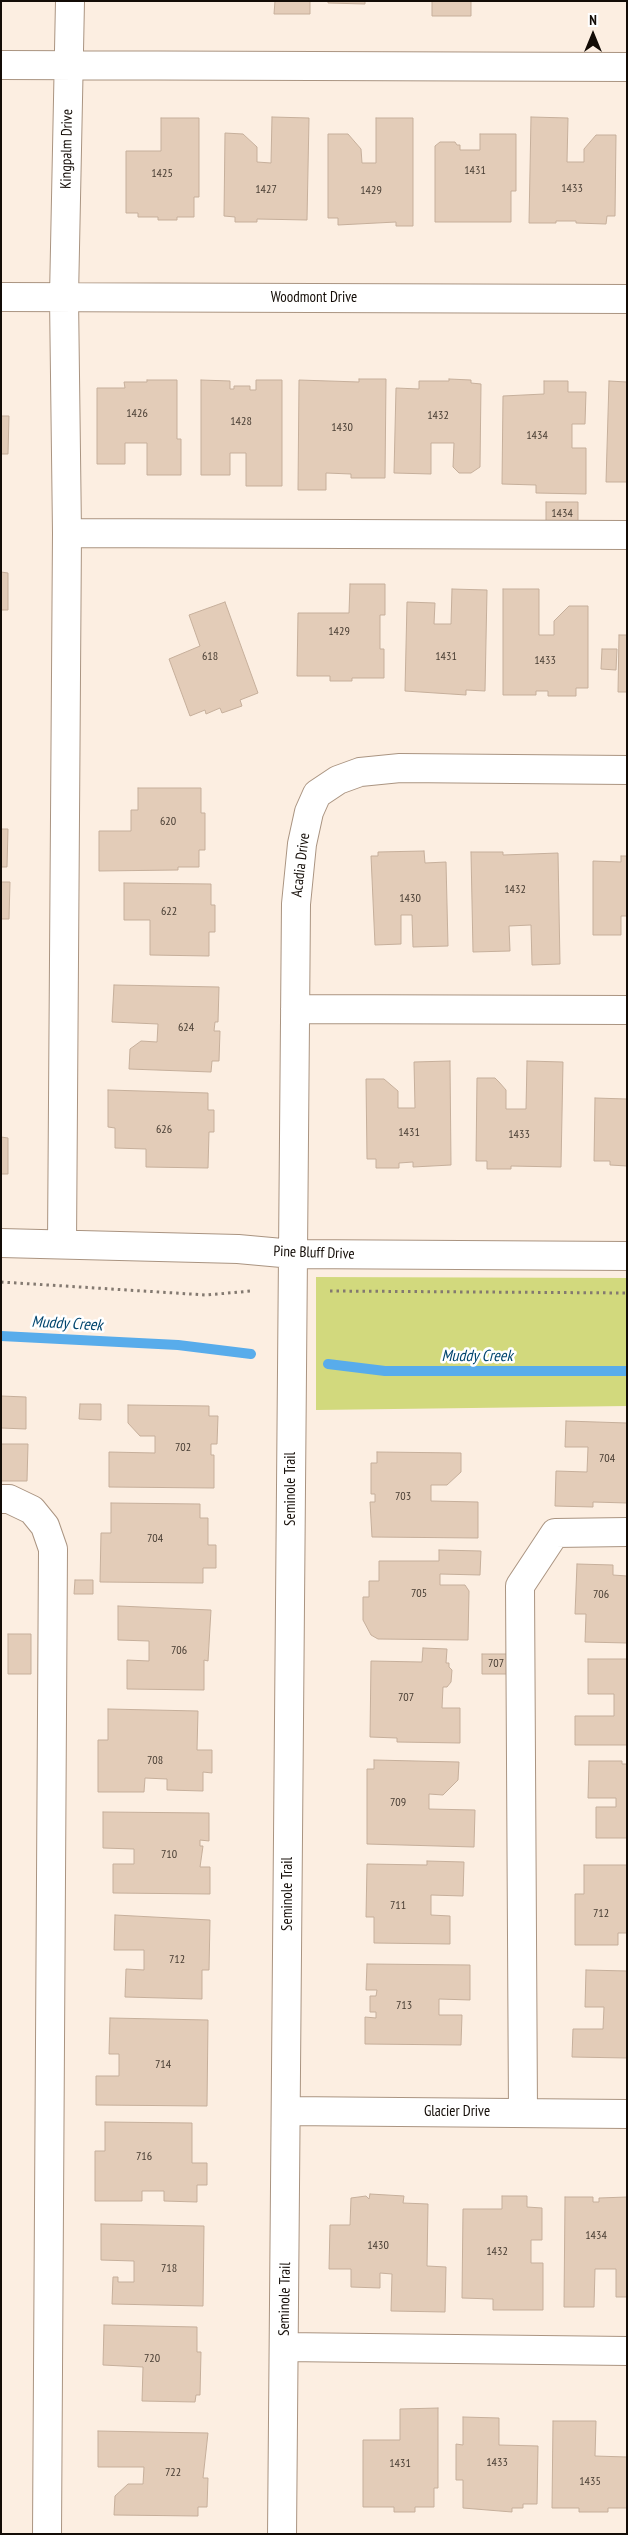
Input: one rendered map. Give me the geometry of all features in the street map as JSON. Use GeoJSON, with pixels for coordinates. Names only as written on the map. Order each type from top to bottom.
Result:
{"type":"FeatureCollection","features":[{"type":"Feature","properties":{"kind":"street","name":"Kingpalm Drive"},"geometry":{"type":"LineString","coordinates":[[62,1244],[67,533],[64,297],[70,1]]}},
{"type":"Feature","properties":{"kind":"street"},"geometry":{"type":"LineString","coordinates":[[1,65],[627,67]]}},
{"type":"Feature","properties":{"kind":"street","name":"Woodmont Drive"},"geometry":{"type":"LineString","coordinates":[[1,297],[627,299]]}},
{"type":"Feature","properties":{"kind":"street"},"geometry":{"type":"LineString","coordinates":[[67,533],[627,535]]}},
{"type":"Feature","properties":{"kind":"street","name":"Acadia Drive"},"geometry":{"type":"LineString","coordinates":[[293,1254],[298,887],[302,844],[309,812],[317,794],[338,780],[360,772],[400,768],[627,770]]}},
{"type":"Feature","properties":{"kind":"street"},"geometry":{"type":"LineString","coordinates":[[295,1009],[627,1010]]}},
{"type":"Feature","properties":{"kind":"street","name":"Pine Bluff Drive"},"geometry":{"type":"LineString","coordinates":[[1,1243],[238,1249],[293,1254],[627,1256]]}},
{"type":"Feature","properties":{"kind":"street","name":"Seminole Trail"},"geometry":{"type":"LineString","coordinates":[[282,2534],[293,1254]]}},
{"type":"Feature","properties":{"kind":"street"},"geometry":{"type":"LineString","coordinates":[[1,1499],[9,1499],[32,1510],[45,1526],[53,1549],[47,2534]]}},
{"type":"Feature","properties":{"kind":"street"},"geometry":{"type":"LineString","coordinates":[[523,2113],[520,1586],[555,1533],[627,1532]]}},
{"type":"Feature","properties":{"kind":"street","name":"Glacier Drive"},"geometry":{"type":"LineString","coordinates":[[287,2111],[627,2114]]}},
{"type":"Feature","properties":{"kind":"street"},"geometry":{"type":"LineString","coordinates":[[284,2347],[627,2350]]}},
{"type":"Feature","properties":{"kind":"path"},"geometry":{"type":"LineString","coordinates":[[1,1282],[206,1295],[251,1291]]}},
{"type":"Feature","properties":{"kind":"path"},"geometry":{"type":"LineString","coordinates":[[330,1291],[627,1293]]}},
{"type":"Feature","properties":{"kind":"green space"},"geometry":{"type":"Polygon","coordinates":[[[316,1277],[627,1278],[627,1406],[316,1410],[316,1277]]]}},
{"type":"Feature","properties":{"kind":"building"},"geometry":{"type":"Polygon","coordinates":[[[275,1],[310,1],[310,14],[274,14],[275,1]]]}},
{"type":"Feature","properties":{"kind":"building"},"geometry":{"type":"Polygon","coordinates":[[[328,1],[365,1],[365,4],[328,3],[328,1]]]}},
{"type":"Feature","properties":{"kind":"building"},"geometry":{"type":"Polygon","coordinates":[[[432,1],[471,1],[471,16],[432,16],[432,1]]]}},
{"type":"Feature","properties":{"kind":"building"},"geometry":{"type":"Polygon","coordinates":[[[272,117],[309,118],[307,220],[257,219],[257,222],[235,222],[235,217],[224,216],[225,133],[243,134],[257,147],[257,162],[271,163],[272,117]]]}},
{"type":"Feature","properties":{"kind":"building"},"geometry":{"type":"Polygon","coordinates":[[[531,117],[568,118],[567,162],[584,162],[584,149],[596,135],[616,135],[615,216],[607,216],[606,224],[576,223],[576,221],[529,223],[531,117]]]}},
{"type":"Feature","properties":{"kind":"building"},"geometry":{"type":"Polygon","coordinates":[[[161,118],[199,118],[199,197],[194,197],[194,217],[177,217],[177,220],[158,220],[158,217],[138,217],[138,213],[126,213],[126,151],[161,151],[161,118]]]}},
{"type":"Feature","properties":{"kind":"building"},"geometry":{"type":"Polygon","coordinates":[[[376,118],[413,118],[413,226],[396,226],[396,222],[338,225],[338,218],[328,218],[328,134],[348,134],[361,149],[362,163],[376,163],[376,118]]]}},
{"type":"Feature","properties":{"kind":"building"},"geometry":{"type":"Polygon","coordinates":[[[480,134],[516,134],[516,191],[511,191],[511,222],[435,222],[435,146],[440,142],[455,142],[457,145],[460,145],[460,150],[480,150],[480,134]]]}},
{"type":"Feature","properties":{"kind":"building"},"geometry":{"type":"Polygon","coordinates":[[[359,379],[386,379],[385,478],[351,478],[351,474],[326,473],[326,490],[298,490],[299,380],[359,382],[359,379]]]}},
{"type":"Feature","properties":{"kind":"building"},"geometry":{"type":"Polygon","coordinates":[[[449,379],[471,380],[471,383],[481,384],[480,467],[471,473],[459,473],[453,467],[454,443],[431,443],[431,474],[394,473],[396,388],[419,389],[419,381],[449,381],[449,379]]]}},
{"type":"Feature","properties":{"kind":"building"},"geometry":{"type":"Polygon","coordinates":[[[147,380],[177,380],[177,439],[181,439],[181,475],[147,475],[147,443],[125,443],[125,464],[97,464],[97,388],[125,388],[124,382],[147,382],[147,380]]]}},
{"type":"Feature","properties":{"kind":"building"},"geometry":{"type":"Polygon","coordinates":[[[201,380],[230,381],[230,389],[234,389],[234,386],[250,386],[250,390],[256,390],[256,380],[282,380],[282,486],[246,486],[246,453],[230,453],[230,475],[201,475],[201,380]]]}},
{"type":"Feature","properties":{"kind":"building"},"geometry":{"type":"Polygon","coordinates":[[[544,381],[568,381],[568,392],[586,392],[585,424],[572,424],[572,448],[586,448],[586,494],[536,493],[536,485],[502,484],[503,396],[544,394],[544,381]]]}},
{"type":"Feature","properties":{"kind":"building"},"geometry":{"type":"Polygon","coordinates":[[[609,381],[627,382],[627,482],[606,482],[609,381]]]}},
{"type":"Feature","properties":{"kind":"building"},"geometry":{"type":"Polygon","coordinates":[[[1,416],[9,416],[8,454],[1,454],[1,416]]]}},
{"type":"Feature","properties":{"kind":"building"},"geometry":{"type":"Polygon","coordinates":[[[546,502],[578,502],[578,526],[546,526],[546,502]]]}},
{"type":"Feature","properties":{"kind":"building"},"geometry":{"type":"Polygon","coordinates":[[[1,572],[8,573],[8,610],[1,610],[1,572]]]}},
{"type":"Feature","properties":{"kind":"building"},"geometry":{"type":"Polygon","coordinates":[[[350,584],[385,584],[385,615],[380,615],[380,649],[384,649],[384,678],[352,678],[352,681],[330,681],[330,676],[297,676],[298,613],[349,613],[350,584]]]}},
{"type":"Feature","properties":{"kind":"building"},"geometry":{"type":"Polygon","coordinates":[[[452,589],[487,590],[485,691],[466,690],[466,695],[405,691],[407,602],[435,603],[434,624],[451,624],[452,589]]]}},
{"type":"Feature","properties":{"kind":"building"},"geometry":{"type":"Polygon","coordinates":[[[503,589],[539,589],[539,635],[554,635],[554,621],[569,606],[588,606],[588,688],[576,688],[576,696],[548,696],[548,691],[536,691],[536,695],[503,695],[503,589]]]}},
{"type":"Feature","properties":{"kind":"building"},"geometry":{"type":"Polygon","coordinates":[[[225,602],[258,693],[240,700],[242,706],[222,713],[220,708],[206,714],[205,710],[190,716],[169,659],[200,646],[189,615],[225,602]]]}},
{"type":"Feature","properties":{"kind":"building"},"geometry":{"type":"Polygon","coordinates":[[[619,635],[627,635],[627,692],[618,692],[619,635]]]}},
{"type":"Feature","properties":{"kind":"building"},"geometry":{"type":"Polygon","coordinates":[[[602,649],[617,649],[616,670],[601,669],[602,649]]]}},
{"type":"Feature","properties":{"kind":"building"},"geometry":{"type":"Polygon","coordinates":[[[138,788],[201,788],[201,813],[205,813],[205,850],[199,850],[199,867],[178,867],[178,870],[99,871],[99,831],[131,831],[131,810],[138,810],[138,788]]]}},
{"type":"Feature","properties":{"kind":"building"},"geometry":{"type":"Polygon","coordinates":[[[1,829],[8,829],[7,867],[1,867],[1,829]]]}},
{"type":"Feature","properties":{"kind":"building"},"geometry":{"type":"Polygon","coordinates":[[[424,851],[425,863],[446,862],[448,946],[413,947],[412,915],[401,915],[401,944],[375,945],[371,856],[378,856],[378,852],[424,851]]]}},
{"type":"Feature","properties":{"kind":"building"},"geometry":{"type":"Polygon","coordinates":[[[471,852],[503,852],[503,855],[558,853],[560,964],[532,965],[531,925],[509,926],[510,951],[473,952],[471,852]]]}},
{"type":"Feature","properties":{"kind":"building"},"geometry":{"type":"Polygon","coordinates":[[[621,856],[627,856],[627,916],[621,916],[621,935],[593,935],[593,861],[621,862],[621,856]]]}},
{"type":"Feature","properties":{"kind":"building"},"geometry":{"type":"Polygon","coordinates":[[[1,882],[10,882],[9,919],[1,919],[1,882]]]}},
{"type":"Feature","properties":{"kind":"building"},"geometry":{"type":"Polygon","coordinates":[[[124,883],[211,884],[211,905],[215,905],[215,932],[209,932],[209,956],[150,955],[150,920],[124,920],[124,883]]]}},
{"type":"Feature","properties":{"kind":"building"},"geometry":{"type":"Polygon","coordinates":[[[114,985],[219,987],[218,1022],[215,1022],[214,1031],[220,1031],[219,1061],[212,1061],[211,1072],[129,1069],[130,1049],[141,1041],[157,1042],[158,1024],[112,1022],[114,985]]]}},
{"type":"Feature","properties":{"kind":"building"},"geometry":{"type":"Polygon","coordinates":[[[450,1061],[451,1165],[413,1167],[413,1162],[399,1163],[399,1168],[376,1168],[376,1159],[367,1159],[366,1079],[384,1079],[398,1091],[398,1108],[415,1108],[414,1062],[450,1061]]]}},
{"type":"Feature","properties":{"kind":"building"},"geometry":{"type":"Polygon","coordinates":[[[527,1061],[563,1062],[561,1167],[511,1166],[511,1169],[487,1169],[487,1161],[476,1161],[477,1078],[495,1078],[499,1082],[506,1090],[506,1109],[526,1109],[527,1061]]]}},
{"type":"Feature","properties":{"kind":"building"},"geometry":{"type":"Polygon","coordinates":[[[108,1090],[208,1093],[208,1110],[214,1110],[214,1132],[209,1132],[208,1168],[146,1167],[146,1149],[115,1148],[115,1128],[108,1127],[108,1090]]]}},
{"type":"Feature","properties":{"kind":"building"},"geometry":{"type":"Polygon","coordinates":[[[595,1098],[627,1099],[627,1166],[610,1165],[610,1161],[594,1161],[595,1098]]]}},
{"type":"Feature","properties":{"kind":"building"},"geometry":{"type":"Polygon","coordinates":[[[1,1137],[8,1138],[8,1174],[1,1174],[1,1137]]]}},
{"type":"Feature","properties":{"kind":"building"},"geometry":{"type":"Polygon","coordinates":[[[1,1396],[26,1397],[26,1429],[1,1428],[1,1396]]]}},
{"type":"Feature","properties":{"kind":"building"},"geometry":{"type":"Polygon","coordinates":[[[80,1404],[101,1404],[101,1420],[79,1419],[80,1404]]]}},
{"type":"Feature","properties":{"kind":"building"},"geometry":{"type":"Polygon","coordinates":[[[128,1405],[209,1406],[209,1416],[218,1416],[217,1444],[211,1444],[211,1455],[214,1455],[214,1488],[109,1487],[109,1452],[155,1453],[155,1436],[140,1436],[128,1423],[128,1405]]]}},
{"type":"Feature","properties":{"kind":"building"},"geometry":{"type":"Polygon","coordinates":[[[566,1421],[627,1423],[627,1503],[593,1502],[593,1507],[555,1506],[556,1471],[587,1472],[588,1447],[565,1447],[566,1421]]]}},
{"type":"Feature","properties":{"kind":"building"},"geometry":{"type":"Polygon","coordinates":[[[1,1444],[28,1444],[27,1481],[1,1481],[1,1444]]]}},
{"type":"Feature","properties":{"kind":"building"},"geometry":{"type":"Polygon","coordinates":[[[377,1452],[461,1453],[461,1472],[447,1485],[431,1485],[431,1501],[478,1502],[478,1538],[372,1537],[370,1502],[375,1502],[375,1494],[371,1494],[371,1463],[377,1463],[377,1452]]]}},
{"type":"Feature","properties":{"kind":"building"},"geometry":{"type":"Polygon","coordinates":[[[111,1503],[200,1504],[200,1518],[208,1518],[208,1545],[216,1545],[216,1568],[203,1568],[203,1583],[100,1582],[101,1533],[111,1533],[111,1503]]]}},
{"type":"Feature","properties":{"kind":"building"},"geometry":{"type":"Polygon","coordinates":[[[439,1550],[481,1551],[480,1575],[440,1574],[440,1585],[465,1585],[469,1591],[468,1640],[378,1639],[371,1635],[363,1620],[363,1597],[369,1597],[369,1581],[379,1581],[379,1561],[439,1561],[439,1550]]]}},
{"type":"Feature","properties":{"kind":"building"},"geometry":{"type":"Polygon","coordinates":[[[577,1564],[613,1565],[613,1575],[627,1576],[627,1643],[585,1642],[586,1614],[575,1614],[577,1564]]]}},
{"type":"Feature","properties":{"kind":"building"},"geometry":{"type":"Polygon","coordinates":[[[75,1580],[93,1580],[93,1594],[74,1594],[75,1580]]]}},
{"type":"Feature","properties":{"kind":"building"},"geometry":{"type":"Polygon","coordinates":[[[118,1606],[211,1610],[208,1661],[204,1660],[204,1690],[127,1689],[127,1660],[149,1661],[149,1641],[118,1640],[118,1606]]]}},
{"type":"Feature","properties":{"kind":"building"},"geometry":{"type":"Polygon","coordinates":[[[8,1634],[31,1634],[31,1674],[8,1674],[8,1634]]]}},
{"type":"Feature","properties":{"kind":"building"},"geometry":{"type":"Polygon","coordinates":[[[423,1648],[447,1649],[446,1663],[449,1663],[449,1667],[452,1670],[451,1682],[447,1687],[443,1687],[442,1708],[460,1708],[460,1743],[397,1742],[397,1738],[370,1737],[371,1661],[422,1662],[423,1648]]]}},
{"type":"Feature","properties":{"kind":"building"},"geometry":{"type":"Polygon","coordinates":[[[482,1654],[510,1654],[510,1674],[482,1674],[482,1654]]]}},
{"type":"Feature","properties":{"kind":"building"},"geometry":{"type":"Polygon","coordinates":[[[588,1659],[627,1659],[627,1745],[575,1745],[575,1716],[614,1716],[614,1694],[588,1694],[588,1659]]]}},
{"type":"Feature","properties":{"kind":"building"},"geometry":{"type":"Polygon","coordinates":[[[108,1709],[198,1711],[197,1750],[212,1750],[212,1773],[203,1772],[203,1791],[167,1790],[167,1779],[145,1778],[144,1792],[98,1792],[98,1740],[108,1740],[108,1709]]]}},
{"type":"Feature","properties":{"kind":"building"},"geometry":{"type":"Polygon","coordinates":[[[374,1760],[459,1762],[458,1780],[443,1795],[429,1794],[429,1809],[475,1810],[474,1847],[367,1844],[367,1769],[374,1769],[374,1760]]]}},
{"type":"Feature","properties":{"kind":"building"},"geometry":{"type":"Polygon","coordinates":[[[589,1761],[622,1761],[622,1764],[627,1764],[627,1838],[596,1838],[596,1807],[616,1807],[616,1798],[588,1798],[589,1761]]]}},
{"type":"Feature","properties":{"kind":"building"},"geometry":{"type":"Polygon","coordinates":[[[103,1812],[209,1813],[209,1841],[200,1840],[200,1846],[203,1846],[200,1867],[210,1867],[210,1894],[113,1893],[113,1864],[134,1864],[134,1849],[103,1848],[103,1812]]]}},
{"type":"Feature","properties":{"kind":"building"},"geometry":{"type":"Polygon","coordinates":[[[427,1861],[464,1862],[463,1896],[431,1895],[431,1915],[450,1916],[450,1944],[374,1943],[374,1917],[366,1917],[367,1864],[427,1865],[427,1861]]]}},
{"type":"Feature","properties":{"kind":"building"},"geometry":{"type":"Polygon","coordinates":[[[584,1865],[627,1865],[627,1933],[618,1933],[618,1945],[575,1945],[575,1894],[584,1894],[584,1865]]]}},
{"type":"Feature","properties":{"kind":"building"},"geometry":{"type":"Polygon","coordinates":[[[115,1915],[210,1920],[209,1970],[202,1970],[202,1999],[125,1997],[126,1969],[144,1970],[144,1950],[114,1950],[115,1915]]]}},
{"type":"Feature","properties":{"kind":"building"},"geometry":{"type":"Polygon","coordinates":[[[367,1964],[470,1965],[470,2000],[439,1999],[439,2015],[462,2015],[461,2045],[365,2044],[365,2017],[376,2018],[376,2012],[370,2012],[370,1996],[376,1996],[377,1990],[366,1990],[367,1964]]]}},
{"type":"Feature","properties":{"kind":"building"},"geometry":{"type":"Polygon","coordinates":[[[586,1970],[627,1971],[627,2058],[572,2057],[573,2029],[603,2029],[604,2007],[585,2007],[586,1970]]]}},
{"type":"Feature","properties":{"kind":"building"},"geometry":{"type":"Polygon","coordinates":[[[110,2018],[208,2020],[207,2106],[96,2105],[96,2076],[119,2076],[119,2054],[109,2054],[110,2018]]]}},
{"type":"Feature","properties":{"kind":"building"},"geometry":{"type":"Polygon","coordinates":[[[105,2122],[192,2123],[192,2163],[207,2163],[207,2185],[197,2185],[197,2202],[164,2201],[164,2191],[142,2191],[142,2201],[95,2201],[95,2151],[105,2151],[105,2122]]]}},
{"type":"Feature","properties":{"kind":"building"},"geometry":{"type":"Polygon","coordinates":[[[370,2194],[404,2196],[403,2203],[428,2204],[427,2266],[446,2267],[445,2312],[391,2311],[392,2274],[380,2273],[380,2288],[351,2287],[351,2269],[329,2269],[330,2225],[350,2225],[351,2198],[366,2196],[369,2199],[370,2194]]]}},
{"type":"Feature","properties":{"kind":"building"},"geometry":{"type":"Polygon","coordinates":[[[502,2196],[527,2196],[527,2207],[542,2208],[542,2240],[531,2240],[531,2263],[543,2263],[543,2310],[493,2310],[493,2299],[462,2298],[463,2209],[502,2209],[502,2196]]]}},
{"type":"Feature","properties":{"kind":"building"},"geometry":{"type":"Polygon","coordinates":[[[565,2197],[593,2197],[593,2202],[599,2202],[599,2198],[627,2197],[627,2297],[616,2297],[616,2269],[595,2269],[594,2307],[564,2307],[565,2197]]]}},
{"type":"Feature","properties":{"kind":"building"},"geometry":{"type":"Polygon","coordinates":[[[101,2224],[204,2226],[203,2306],[112,2304],[113,2277],[118,2277],[118,2282],[134,2282],[134,2261],[101,2260],[101,2224]]]}},
{"type":"Feature","properties":{"kind":"building"},"geometry":{"type":"Polygon","coordinates":[[[104,2325],[197,2327],[197,2352],[201,2352],[200,2395],[196,2395],[195,2402],[142,2401],[143,2367],[103,2365],[104,2325]]]}},
{"type":"Feature","properties":{"kind":"building"},"geometry":{"type":"Polygon","coordinates":[[[438,2408],[438,2488],[434,2488],[434,2507],[415,2507],[415,2512],[394,2512],[394,2507],[363,2507],[363,2440],[400,2440],[400,2409],[438,2408]]]}},
{"type":"Feature","properties":{"kind":"building"},"geometry":{"type":"Polygon","coordinates":[[[463,2417],[499,2418],[499,2445],[538,2446],[537,2504],[523,2504],[523,2508],[512,2508],[512,2512],[463,2508],[463,2480],[456,2480],[456,2444],[463,2445],[463,2417]]]}},
{"type":"Feature","properties":{"kind":"building"},"geometry":{"type":"Polygon","coordinates":[[[553,2421],[596,2421],[595,2456],[627,2457],[627,2508],[608,2508],[608,2512],[579,2512],[579,2508],[552,2508],[553,2421]]]}},
{"type":"Feature","properties":{"kind":"building"},"geometry":{"type":"Polygon","coordinates":[[[98,2431],[208,2433],[203,2478],[208,2478],[207,2507],[198,2507],[198,2516],[114,2515],[115,2496],[128,2484],[143,2484],[144,2467],[98,2467],[98,2431]]]}},
{"type":"Feature","properties":{"kind":"waterway","name":"Muddy Creek"},"geometry":{"type":"LineString","coordinates":[[1,1336],[178,1345],[251,1354]]}},
{"type":"Feature","properties":{"kind":"waterway","name":"Muddy Creek"},"geometry":{"type":"LineString","coordinates":[[328,1364],[385,1371],[627,1371]]}}]}
